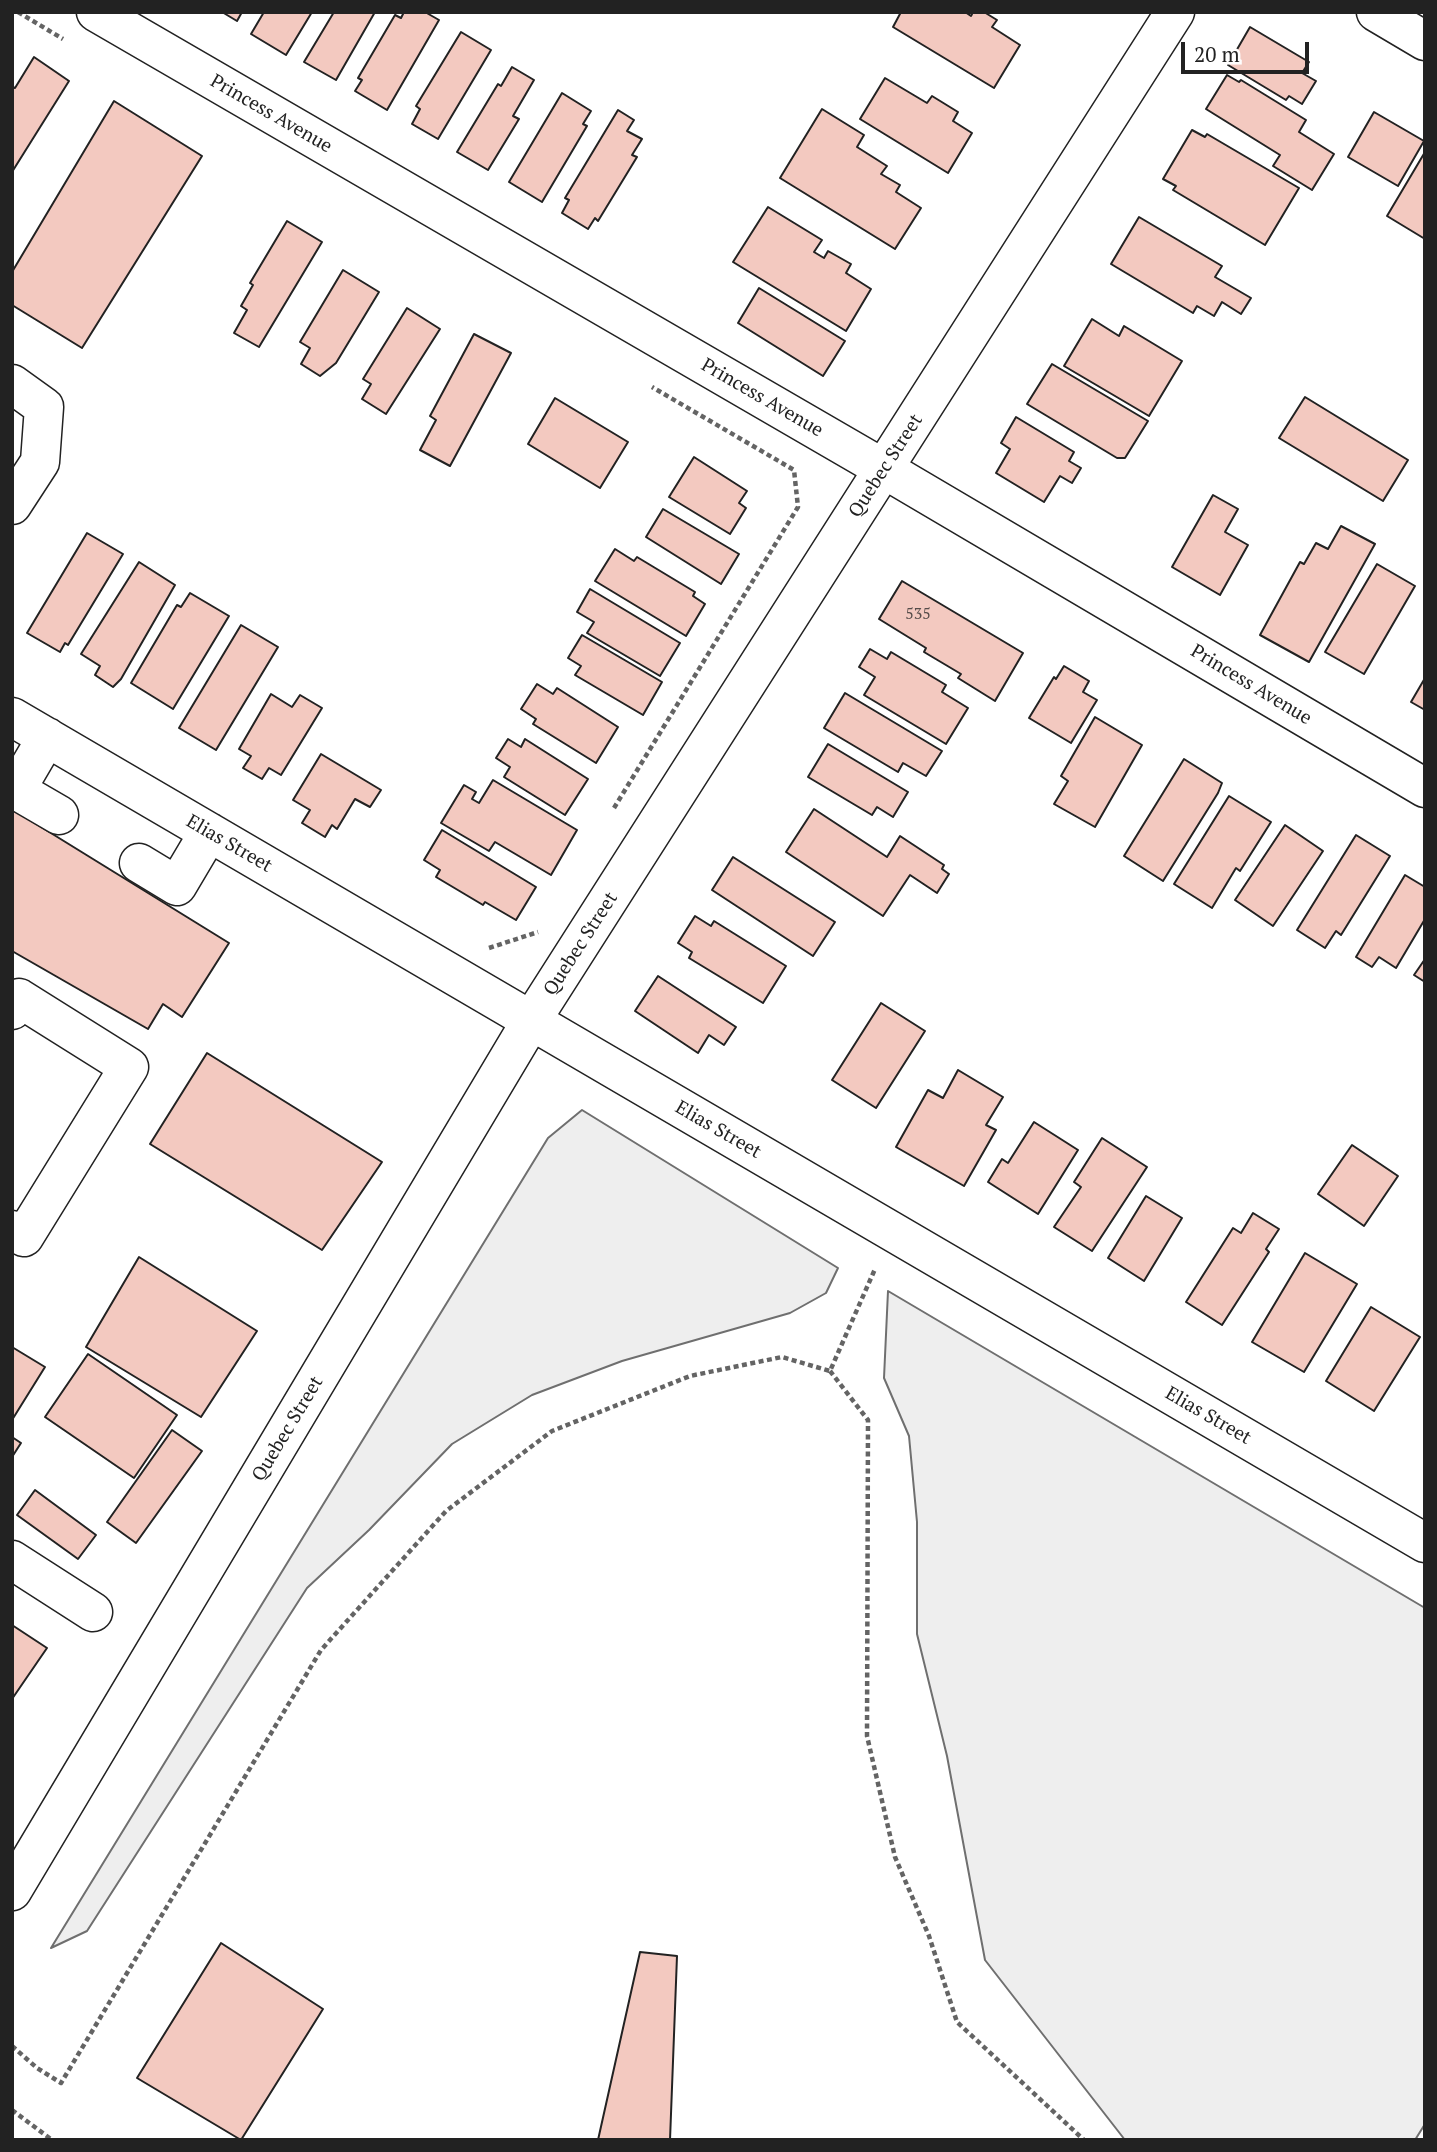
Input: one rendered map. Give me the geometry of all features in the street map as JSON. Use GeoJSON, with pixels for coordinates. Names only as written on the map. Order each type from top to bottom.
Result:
{"type":"FeatureCollection","features":[{"type":"Feature","properties":{"kind":"street","name":"Princess Avenue"},"geometry":{"type":"LineString","coordinates":[[96,12],[884,469],[1425,788]]}},
{"type":"Feature","properties":{"kind":"street","name":"Quebec Street"},"geometry":{"type":"LineString","coordinates":[[12,1891],[531,1021],[1175,12]]}},
{"type":"Feature","properties":{"kind":"street"},"geometry":{"type":"LineString","coordinates":[[1376,12],[1425,41]]}},
{"type":"Feature","properties":{"kind":"street"},"geometry":{"type":"LineString","coordinates":[[12,384],[44,407],[40,462],[12,505]]}},
{"type":"Feature","properties":{"kind":"street","name":"Elias Street"},"geometry":{"type":"LineString","coordinates":[[12,717],[1425,1543]]}},
{"type":"Feature","properties":{"kind":"street"},"geometry":{"type":"LineString","coordinates":[[47,737],[16,790],[59,815]]}},
{"type":"Feature","properties":{"kind":"street"},"geometry":{"type":"LineString","coordinates":[[139,863],[177,886],[209,832]]}},
{"type":"Feature","properties":{"kind":"street"},"geometry":{"type":"LineString","coordinates":[[12,1010],[19,998],[129,1067],[24,1237],[12,1230]]}},
{"type":"Feature","properties":{"kind":"street"},"geometry":{"type":"LineString","coordinates":[[12,1560],[93,1612]]}},
{"type":"Feature","properties":{"kind":"path"},"geometry":{"type":"LineString","coordinates":[[610,814],[798,507],[794,470],[651,386]]}},
{"type":"Feature","properties":{"kind":"path"},"geometry":{"type":"LineString","coordinates":[[487,948],[538,932],[545,920]]}},
{"type":"Feature","properties":{"kind":"path"},"geometry":{"type":"LineString","coordinates":[[830,1371],[892,1231]]}},
{"type":"Feature","properties":{"kind":"path"},"geometry":{"type":"LineString","coordinates":[[12,2046],[37,2068],[61,2083],[321,1650],[446,1511],[552,1431],[690,1376],[782,1357],[830,1371],[868,1420],[867,1736],[895,1857],[929,1936],[957,2022],[1084,2140]]}},
{"type":"Feature","properties":{"kind":"path"},"geometry":{"type":"LineString","coordinates":[[12,2110],[52,2140]]}},
{"type":"Feature","properties":{"kind":"shaded area"},"geometry":{"type":"Polygon","coordinates":[[[582,1110],[838,1268],[826,1293],[790,1313],[622,1361],[532,1395],[452,1444],[369,1530],[307,1588],[87,1931],[51,1948],[548,1138],[582,1110]]]}},
{"type":"Feature","properties":{"kind":"shaded area"},"geometry":{"type":"Polygon","coordinates":[[[888,1291],[1425,1608],[1425,2124],[1415,2140],[1125,2140],[985,1960],[947,1756],[917,1634],[917,1522],[909,1436],[884,1378],[888,1291]]]}},
{"type":"Feature","properties":{"kind":"building"},"geometry":{"type":"Polygon","coordinates":[[[222,12],[242,12],[237,21],[222,12]]]}},
{"type":"Feature","properties":{"kind":"building"},"geometry":{"type":"Polygon","coordinates":[[[264,12],[312,12],[286,55],[251,34],[264,12]]]}},
{"type":"Feature","properties":{"kind":"building"},"geometry":{"type":"Polygon","coordinates":[[[334,12],[375,12],[336,80],[304,62],[334,12]]]}},
{"type":"Feature","properties":{"kind":"building"},"geometry":{"type":"Polygon","coordinates":[[[404,12],[425,12],[439,20],[387,110],[355,91],[362,80],[358,78],[395,15],[401,18],[404,12]]]}},
{"type":"Feature","properties":{"kind":"building"},"geometry":{"type":"Polygon","coordinates":[[[901,12],[965,12],[971,16],[973,12],[984,12],[997,20],[992,27],[1020,45],[994,88],[893,27],[901,12]]]}},
{"type":"Feature","properties":{"kind":"building"},"geometry":{"type":"Polygon","coordinates":[[[1250,27],[1309,62],[1302,73],[1316,81],[1302,104],[1289,96],[1286,100],[1228,65],[1250,27]]]}},
{"type":"Feature","properties":{"kind":"building"},"geometry":{"type":"Polygon","coordinates":[[[461,32],[491,50],[438,139],[412,124],[420,109],[416,106],[461,32]]]}},
{"type":"Feature","properties":{"kind":"building"},"geometry":{"type":"Polygon","coordinates":[[[34,57],[69,81],[12,172],[12,87],[15,88],[34,57]]]}},
{"type":"Feature","properties":{"kind":"building"},"geometry":{"type":"Polygon","coordinates":[[[512,67],[534,80],[513,116],[519,119],[488,170],[457,152],[498,84],[501,86],[512,67]]]}},
{"type":"Feature","properties":{"kind":"building"},"geometry":{"type":"Polygon","coordinates":[[[1227,75],[1239,82],[1241,80],[1306,120],[1299,132],[1334,154],[1312,190],[1273,166],[1280,155],[1206,109],[1227,75]]]}},
{"type":"Feature","properties":{"kind":"building"},"geometry":{"type":"Polygon","coordinates":[[[885,78],[927,103],[932,96],[958,112],[953,121],[972,133],[948,173],[860,119],[885,78]]]}},
{"type":"Feature","properties":{"kind":"building"},"geometry":{"type":"Polygon","coordinates":[[[562,93],[591,111],[583,124],[587,126],[542,202],[509,182],[562,93]]]}},
{"type":"Feature","properties":{"kind":"building"},"geometry":{"type":"Polygon","coordinates":[[[114,101],[202,156],[82,348],[12,305],[12,272],[114,101]]]}},
{"type":"Feature","properties":{"kind":"building"},"geometry":{"type":"Polygon","coordinates":[[[822,109],[864,135],[857,147],[887,166],[881,174],[900,185],[896,192],[921,208],[895,249],[780,178],[822,109]]]}},
{"type":"Feature","properties":{"kind":"building"},"geometry":{"type":"Polygon","coordinates":[[[618,110],[634,120],[627,131],[642,139],[632,155],[637,157],[598,221],[595,218],[588,229],[562,213],[569,200],[565,198],[618,110]]]}},
{"type":"Feature","properties":{"kind":"building"},"geometry":{"type":"Polygon","coordinates":[[[1374,112],[1424,141],[1398,186],[1348,157],[1374,112]]]}},
{"type":"Feature","properties":{"kind":"building"},"geometry":{"type":"Polygon","coordinates":[[[1192,130],[1205,137],[1207,134],[1299,188],[1265,245],[1173,190],[1176,186],[1163,179],[1192,130]]]}},
{"type":"Feature","properties":{"kind":"building"},"geometry":{"type":"Polygon","coordinates":[[[1425,152],[1425,239],[1387,216],[1425,152]]]}},
{"type":"Feature","properties":{"kind":"building"},"geometry":{"type":"Polygon","coordinates":[[[768,207],[822,240],[814,252],[824,258],[828,251],[851,264],[846,273],[871,289],[846,331],[733,262],[768,207]]]}},
{"type":"Feature","properties":{"kind":"building"},"geometry":{"type":"Polygon","coordinates":[[[1139,217],[1222,266],[1215,277],[1251,298],[1241,314],[1222,302],[1214,316],[1197,306],[1193,313],[1111,264],[1139,217]]]}},
{"type":"Feature","properties":{"kind":"building"},"geometry":{"type":"Polygon","coordinates":[[[287,221],[322,242],[259,347],[234,333],[247,310],[241,306],[253,285],[250,283],[287,221]]]}},
{"type":"Feature","properties":{"kind":"building"},"geometry":{"type":"Polygon","coordinates":[[[343,270],[379,292],[336,363],[320,376],[301,364],[310,348],[300,342],[343,270]]]}},
{"type":"Feature","properties":{"kind":"building"},"geometry":{"type":"Polygon","coordinates":[[[759,288],[845,341],[823,376],[738,323],[759,288]]]}},
{"type":"Feature","properties":{"kind":"building"},"geometry":{"type":"Polygon","coordinates":[[[407,308],[440,329],[386,414],[362,399],[371,384],[363,379],[407,308]]]}},
{"type":"Feature","properties":{"kind":"building"},"geometry":{"type":"Polygon","coordinates":[[[1092,319],[1119,336],[1124,326],[1182,361],[1149,416],[1064,366],[1092,319]]]}},
{"type":"Feature","properties":{"kind":"building"},"geometry":{"type":"Polygon","coordinates":[[[474,334],[511,353],[450,466],[420,450],[436,420],[430,416],[474,334]]]}},
{"type":"Feature","properties":{"kind":"building"},"geometry":{"type":"Polygon","coordinates":[[[1052,364],[1148,421],[1125,458],[1117,458],[1027,404],[1052,364]]]}},
{"type":"Feature","properties":{"kind":"building"},"geometry":{"type":"Polygon","coordinates":[[[1305,397],[1408,460],[1383,501],[1279,438],[1305,397]]]}},
{"type":"Feature","properties":{"kind":"building"},"geometry":{"type":"Polygon","coordinates":[[[555,398],[628,442],[600,488],[528,444],[555,398]]]}},
{"type":"Feature","properties":{"kind":"building"},"geometry":{"type":"Polygon","coordinates":[[[1016,417],[1074,452],[1069,461],[1081,468],[1072,483],[1060,476],[1044,502],[996,473],[1010,449],[1001,443],[1016,417]]]}},
{"type":"Feature","properties":{"kind":"building"},"geometry":{"type":"Polygon","coordinates":[[[694,457],[747,491],[739,503],[746,508],[730,534],[669,497],[694,457]]]}},
{"type":"Feature","properties":{"kind":"building"},"geometry":{"type":"Polygon","coordinates":[[[1213,495],[1238,509],[1225,532],[1248,545],[1220,595],[1172,567],[1213,495]]]}},
{"type":"Feature","properties":{"kind":"building"},"geometry":{"type":"Polygon","coordinates":[[[663,509],[739,554],[721,584],[646,537],[663,509]]]}},
{"type":"Feature","properties":{"kind":"building"},"geometry":{"type":"Polygon","coordinates":[[[1341,526],[1375,544],[1309,662],[1260,635],[1300,562],[1304,564],[1316,543],[1328,549],[1341,526]]]}},
{"type":"Feature","properties":{"kind":"building"},"geometry":{"type":"Polygon","coordinates":[[[87,533],[123,554],[68,645],[65,643],[60,652],[27,633],[87,533]]]}},
{"type":"Feature","properties":{"kind":"building"},"geometry":{"type":"Polygon","coordinates":[[[615,549],[634,561],[637,557],[695,592],[693,596],[705,604],[686,636],[595,581],[615,549]]]}},
{"type":"Feature","properties":{"kind":"building"},"geometry":{"type":"Polygon","coordinates":[[[139,562],[175,585],[121,679],[113,687],[95,675],[100,666],[81,654],[139,562]]]}},
{"type":"Feature","properties":{"kind":"building"},"geometry":{"type":"Polygon","coordinates":[[[1377,564],[1415,586],[1364,674],[1325,652],[1377,564]]]}},
{"type":"Feature","properties":{"kind":"building"},"geometry":{"type":"Polygon","coordinates":[[[902,581],[1023,653],[995,701],[958,678],[961,674],[924,652],[926,648],[879,619],[902,581]]]}},
{"type":"Feature","properties":{"kind":"building"},"geometry":{"type":"Polygon","coordinates":[[[590,589],[680,643],[660,676],[587,633],[594,622],[577,612],[590,589]]]}},
{"type":"Feature","properties":{"kind":"building"},"geometry":{"type":"Polygon","coordinates":[[[190,593],[229,616],[173,709],[131,683],[177,605],[181,607],[190,593]]]}},
{"type":"Feature","properties":{"kind":"building"},"geometry":{"type":"Polygon","coordinates":[[[241,625],[278,647],[216,750],[179,728],[241,625]]]}},
{"type":"Feature","properties":{"kind":"building"},"geometry":{"type":"Polygon","coordinates":[[[582,635],[662,682],[643,715],[575,675],[581,666],[568,658],[582,635]]]}},
{"type":"Feature","properties":{"kind":"building"},"geometry":{"type":"Polygon","coordinates":[[[870,649],[887,659],[891,652],[946,685],[942,692],[968,708],[946,744],[864,695],[875,677],[859,667],[870,649]]]}},
{"type":"Feature","properties":{"kind":"building"},"geometry":{"type":"Polygon","coordinates":[[[1064,666],[1089,681],[1083,692],[1097,700],[1071,743],[1029,718],[1054,677],[1056,679],[1064,666]]]}},
{"type":"Feature","properties":{"kind":"building"},"geometry":{"type":"Polygon","coordinates":[[[1425,678],[1425,710],[1411,702],[1425,678]]]}},
{"type":"Feature","properties":{"kind":"building"},"geometry":{"type":"Polygon","coordinates":[[[537,684],[553,694],[557,688],[618,727],[596,763],[533,724],[536,719],[521,709],[537,684]]]}},
{"type":"Feature","properties":{"kind":"building"},"geometry":{"type":"Polygon","coordinates":[[[845,693],[942,751],[926,776],[903,763],[898,772],[824,728],[845,693]]]}},
{"type":"Feature","properties":{"kind":"building"},"geometry":{"type":"Polygon","coordinates":[[[271,694],[292,707],[300,695],[322,708],[281,775],[269,768],[262,779],[243,768],[251,756],[239,749],[271,694]]]}},
{"type":"Feature","properties":{"kind":"building"},"geometry":{"type":"Polygon","coordinates":[[[1095,717],[1142,745],[1095,827],[1054,804],[1068,781],[1061,776],[1095,717]]]}},
{"type":"Feature","properties":{"kind":"building"},"geometry":{"type":"Polygon","coordinates":[[[508,739],[521,747],[525,739],[588,779],[565,815],[504,777],[510,767],[496,758],[508,739]]]}},
{"type":"Feature","properties":{"kind":"building"},"geometry":{"type":"Polygon","coordinates":[[[828,744],[908,792],[893,817],[877,807],[872,815],[808,777],[828,744]]]}},
{"type":"Feature","properties":{"kind":"building"},"geometry":{"type":"Polygon","coordinates":[[[321,754],[381,790],[370,807],[355,799],[337,829],[332,825],[325,837],[302,823],[310,810],[293,800],[321,754]]]}},
{"type":"Feature","properties":{"kind":"building"},"geometry":{"type":"Polygon","coordinates":[[[1184,759],[1222,783],[1163,881],[1124,856],[1184,759]]]}},
{"type":"Feature","properties":{"kind":"building"},"geometry":{"type":"Polygon","coordinates":[[[493,780],[577,830],[551,875],[495,842],[489,851],[441,823],[464,785],[476,792],[472,799],[479,803],[493,780]]]}},
{"type":"Feature","properties":{"kind":"building"},"geometry":{"type":"Polygon","coordinates":[[[1229,796],[1271,822],[1240,871],[1236,868],[1212,908],[1174,884],[1229,796]]]}},
{"type":"Feature","properties":{"kind":"building"},"geometry":{"type":"Polygon","coordinates":[[[12,809],[229,943],[182,1017],[163,1004],[148,1029],[12,951],[12,809]]]}},
{"type":"Feature","properties":{"kind":"building"},"geometry":{"type":"Polygon","coordinates":[[[814,809],[887,857],[900,836],[944,865],[942,869],[949,874],[937,893],[910,875],[883,916],[786,852],[814,809]]]}},
{"type":"Feature","properties":{"kind":"building"},"geometry":{"type":"Polygon","coordinates":[[[1285,825],[1323,851],[1273,926],[1235,900],[1285,825]]]}},
{"type":"Feature","properties":{"kind":"building"},"geometry":{"type":"Polygon","coordinates":[[[442,830],[536,887],[516,920],[485,902],[483,905],[436,877],[440,870],[424,860],[442,830]]]}},
{"type":"Feature","properties":{"kind":"building"},"geometry":{"type":"Polygon","coordinates":[[[1356,835],[1390,856],[1341,935],[1336,931],[1325,948],[1297,930],[1356,835]]]}},
{"type":"Feature","properties":{"kind":"building"},"geometry":{"type":"Polygon","coordinates":[[[733,857],[835,922],[813,956],[712,890],[733,857]]]}},
{"type":"Feature","properties":{"kind":"building"},"geometry":{"type":"Polygon","coordinates":[[[1405,875],[1425,887],[1425,919],[1396,968],[1379,957],[1372,967],[1356,957],[1405,875]]]}},
{"type":"Feature","properties":{"kind":"building"},"geometry":{"type":"Polygon","coordinates":[[[695,916],[711,926],[714,921],[786,966],[763,1003],[689,958],[692,952],[678,943],[695,916]]]}},
{"type":"Feature","properties":{"kind":"building"},"geometry":{"type":"Polygon","coordinates":[[[1425,959],[1425,982],[1414,975],[1425,959]]]}},
{"type":"Feature","properties":{"kind":"building"},"geometry":{"type":"Polygon","coordinates":[[[658,976],[736,1027],[724,1045],[709,1035],[698,1053],[635,1011],[658,976]]]}},
{"type":"Feature","properties":{"kind":"building"},"geometry":{"type":"Polygon","coordinates":[[[881,1003],[925,1031],[876,1108],[832,1080],[881,1003]]]}},
{"type":"Feature","properties":{"kind":"building"},"geometry":{"type":"Polygon","coordinates":[[[207,1053],[382,1162],[322,1250],[150,1144],[207,1053]]]}},
{"type":"Feature","properties":{"kind":"building"},"geometry":{"type":"Polygon","coordinates":[[[958,1070],[1003,1097],[986,1125],[996,1130],[964,1186],[896,1147],[928,1090],[943,1098],[958,1070]]]}},
{"type":"Feature","properties":{"kind":"building"},"geometry":{"type":"Polygon","coordinates":[[[1034,1122],[1078,1150],[1038,1214],[988,1182],[1002,1159],[1008,1163],[1034,1122]]]}},
{"type":"Feature","properties":{"kind":"building"},"geometry":{"type":"Polygon","coordinates":[[[1102,1138],[1147,1167],[1092,1251],[1054,1227],[1081,1187],[1074,1182],[1102,1138]]]}},
{"type":"Feature","properties":{"kind":"building"},"geometry":{"type":"Polygon","coordinates":[[[1352,1145],[1398,1176],[1364,1226],[1318,1194],[1352,1145]]]}},
{"type":"Feature","properties":{"kind":"building"},"geometry":{"type":"Polygon","coordinates":[[[1146,1196],[1182,1218],[1144,1281],[1108,1258],[1146,1196]]]}},
{"type":"Feature","properties":{"kind":"building"},"geometry":{"type":"Polygon","coordinates":[[[1253,1213],[1279,1229],[1266,1249],[1269,1252],[1222,1325],[1186,1302],[1233,1228],[1241,1233],[1253,1213]]]}},
{"type":"Feature","properties":{"kind":"building"},"geometry":{"type":"Polygon","coordinates":[[[1305,1253],[1357,1284],[1304,1372],[1252,1342],[1305,1253]]]}},
{"type":"Feature","properties":{"kind":"building"},"geometry":{"type":"Polygon","coordinates":[[[139,1257],[257,1331],[201,1417],[86,1347],[139,1257]]]}},
{"type":"Feature","properties":{"kind":"building"},"geometry":{"type":"Polygon","coordinates":[[[1371,1307],[1420,1337],[1374,1411],[1326,1381],[1371,1307]]]}},
{"type":"Feature","properties":{"kind":"building"},"geometry":{"type":"Polygon","coordinates":[[[12,1347],[45,1367],[12,1420],[12,1347]]]}},
{"type":"Feature","properties":{"kind":"building"},"geometry":{"type":"Polygon","coordinates":[[[88,1354],[177,1415],[134,1478],[45,1417],[88,1354]]]}},
{"type":"Feature","properties":{"kind":"building"},"geometry":{"type":"Polygon","coordinates":[[[172,1430],[202,1451],[136,1543],[107,1522],[172,1430]]]}},
{"type":"Feature","properties":{"kind":"building"},"geometry":{"type":"Polygon","coordinates":[[[12,1437],[21,1443],[12,1457],[12,1437]]]}},
{"type":"Feature","properties":{"kind":"building"},"geometry":{"type":"Polygon","coordinates":[[[35,1490],[96,1535],[78,1559],[17,1515],[35,1490]]]}},
{"type":"Feature","properties":{"kind":"building"},"geometry":{"type":"Polygon","coordinates":[[[12,1625],[47,1648],[12,1699],[12,1625]]]}},
{"type":"Feature","properties":{"kind":"building"},"geometry":{"type":"Polygon","coordinates":[[[221,1943],[323,2009],[241,2140],[137,2078],[221,1943]]]}},
{"type":"Feature","properties":{"kind":"building"},"geometry":{"type":"Polygon","coordinates":[[[640,1952],[677,1956],[670,2140],[598,2140],[640,1952]]]}}]}
